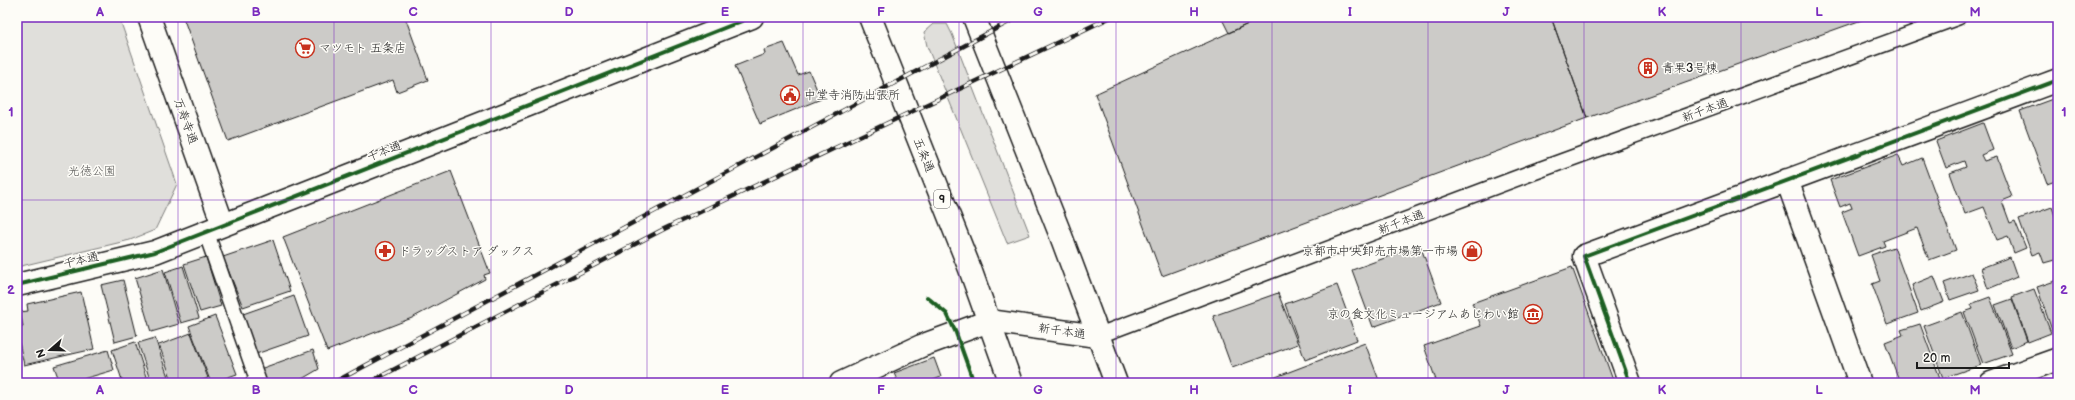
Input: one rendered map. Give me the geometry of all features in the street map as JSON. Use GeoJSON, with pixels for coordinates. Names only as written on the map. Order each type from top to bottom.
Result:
{"type":"FeatureCollection","features":[{"type":"Feature","properties":{"kind":"main road","name":"万寿寺通"},"geometry":{"type":"LineString","coordinates":[[149,17],[214,229]]}},
{"type":"Feature","properties":{"kind":"main road","name":"千本通"},"geometry":{"type":"LineString","coordinates":[[17,285],[156,252],[752,17]]}},
{"type":"Feature","properties":{"kind":"main road","name":"五条通"},"geometry":{"type":"LineString","coordinates":[[870,17],[1012,383]]}},
{"type":"Feature","properties":{"kind":"main road"},"geometry":{"type":"LineString","coordinates":[[974,17],[1061,236],[1097,336],[1116,383]]}},
{"type":"Feature","properties":{"kind":"main road"},"geometry":{"type":"LineString","coordinates":[[1630,383],[1584,256],[2058,80]]}},
{"type":"Feature","properties":{"kind":"main road"},"geometry":{"type":"LineString","coordinates":[[1787,180],[1860,383]]}},
{"type":"Feature","properties":{"kind":"main road","name":"新千本通"},"geometry":{"type":"LineString","coordinates":[[841,383],[921,346],[989,321],[1097,336]]}},
{"type":"Feature","properties":{"kind":"main road"},"geometry":{"type":"LineString","coordinates":[[1991,383],[2058,359]]}},
{"type":"Feature","properties":{"kind":"lane","name":"新千本通"},"geometry":{"type":"LineString","coordinates":[[1097,336],[1528,174],[1958,17]]}},
{"type":"Feature","properties":{"kind":"lane"},"geometry":{"type":"LineString","coordinates":[[214,229],[258,381],[253,383]]}},
{"type":"Feature","properties":{"kind":"green space","name":"光徳公園"},"geometry":{"type":"Polygon","coordinates":[[[17,17],[119,17],[177,184],[155,230],[130,240],[17,267],[17,17]]]}},
{"type":"Feature","properties":{"kind":"green space"},"geometry":{"type":"Polygon","coordinates":[[[933,24],[947,24],[952,34],[1030,235],[1007,243],[927,46],[924,32],[933,24]]]}},
{"type":"Feature","properties":{"kind":"building","name":"マツモト 五条店"},"geometry":{"type":"Polygon","coordinates":[[[183,17],[405,17],[428,80],[397,92],[393,80],[228,141],[183,17]]]}},
{"type":"Feature","properties":{"kind":"building"},"geometry":{"type":"Polygon","coordinates":[[[1221,17],[1263,17],[1229,33],[1221,17]]]}},
{"type":"Feature","properties":{"kind":"building"},"geometry":{"type":"Polygon","coordinates":[[[1263,17],[1551,17],[1587,118],[1162,276],[1095,94],[1263,17]]]}},
{"type":"Feature","properties":{"kind":"building","name":"青果3号棟"},"geometry":{"type":"Polygon","coordinates":[[[1551,17],[1870,17],[1587,118],[1551,17]]]}},
{"type":"Feature","properties":{"kind":"building"},"geometry":{"type":"Polygon","coordinates":[[[784,43],[798,75],[809,71],[821,99],[760,124],[735,66],[765,54],[764,50],[784,43]]]}},
{"type":"Feature","properties":{"kind":"building"},"geometry":{"type":"Polygon","coordinates":[[[2058,97],[2058,180],[2047,184],[2020,111],[2058,97]]]}},
{"type":"Feature","properties":{"kind":"building"},"geometry":{"type":"Polygon","coordinates":[[[1983,123],[1993,150],[1981,155],[1984,161],[1997,157],[2012,197],[2002,201],[2010,223],[2015,221],[2026,248],[2014,253],[2008,236],[1997,240],[1984,207],[1965,214],[1950,173],[1966,167],[1964,161],[1946,168],[1936,141],[1983,123]]]}},
{"type":"Feature","properties":{"kind":"building"},"geometry":{"type":"Polygon","coordinates":[[[1898,155],[1903,166],[1922,158],[1956,250],[1929,260],[1917,228],[1883,241],[1885,246],[1858,256],[1842,212],[1852,208],[1850,203],[1840,207],[1830,180],[1898,155]]]}},
{"type":"Feature","properties":{"kind":"building","name":"ドラッグストア ダックス"},"geometry":{"type":"Polygon","coordinates":[[[451,171],[490,273],[484,275],[485,279],[412,318],[327,351],[283,237],[451,171]]]}},
{"type":"Feature","properties":{"kind":"building"},"geometry":{"type":"Polygon","coordinates":[[[2052,207],[2058,225],[2058,259],[2044,263],[2040,252],[2032,255],[2019,219],[2052,207]]]}},
{"type":"Feature","properties":{"kind":"building"},"geometry":{"type":"Polygon","coordinates":[[[273,240],[290,291],[243,307],[223,257],[273,240]]]}},
{"type":"Feature","properties":{"kind":"building"},"geometry":{"type":"Polygon","coordinates":[[[1420,245],[1441,302],[1373,327],[1352,270],[1420,245]]]}},
{"type":"Feature","properties":{"kind":"building"},"geometry":{"type":"Polygon","coordinates":[[[1894,247],[1918,313],[1887,324],[1872,284],[1880,281],[1871,255],[1894,247]]]}},
{"type":"Feature","properties":{"kind":"building"},"geometry":{"type":"Polygon","coordinates":[[[206,257],[221,306],[200,312],[184,264],[206,257]]]}},
{"type":"Feature","properties":{"kind":"building"},"geometry":{"type":"Polygon","coordinates":[[[2010,257],[2017,277],[1988,289],[1981,268],[2010,257]]]}},
{"type":"Feature","properties":{"kind":"building"},"geometry":{"type":"Polygon","coordinates":[[[183,266],[199,318],[181,323],[165,272],[183,266]]]}},
{"type":"Feature","properties":{"kind":"building","name":"京の食文化ミュージアムあじわい館"},"geometry":{"type":"Polygon","coordinates":[[[1572,267],[1614,383],[1437,383],[1424,346],[1481,326],[1472,303],[1572,267]]]}},
{"type":"Feature","properties":{"kind":"building"},"geometry":{"type":"Polygon","coordinates":[[[163,269],[179,324],[151,332],[135,278],[163,269]]]}},
{"type":"Feature","properties":{"kind":"building"},"geometry":{"type":"Polygon","coordinates":[[[1972,273],[1979,290],[1950,300],[1944,283],[1972,273]]]}},
{"type":"Feature","properties":{"kind":"building"},"geometry":{"type":"Polygon","coordinates":[[[1934,276],[1944,302],[1921,311],[1912,285],[1934,276]]]}},
{"type":"Feature","properties":{"kind":"building"},"geometry":{"type":"Polygon","coordinates":[[[123,280],[137,336],[115,342],[101,285],[123,280]]]}},
{"type":"Feature","properties":{"kind":"building"},"geometry":{"type":"Polygon","coordinates":[[[2058,280],[2058,335],[2054,336],[2037,287],[2058,280]]]}},
{"type":"Feature","properties":{"kind":"building"},"geometry":{"type":"Polygon","coordinates":[[[1337,285],[1357,340],[1305,360],[1285,304],[1337,285]]]}},
{"type":"Feature","properties":{"kind":"building"},"geometry":{"type":"Polygon","coordinates":[[[2034,289],[2051,333],[2028,342],[2012,297],[2034,289]]]}},
{"type":"Feature","properties":{"kind":"building"},"geometry":{"type":"Polygon","coordinates":[[[81,292],[94,349],[24,365],[17,333],[17,327],[23,326],[20,312],[28,311],[27,304],[81,292]]]}},
{"type":"Feature","properties":{"kind":"building"},"geometry":{"type":"Polygon","coordinates":[[[1278,293],[1298,344],[1232,368],[1213,316],[1278,293]]]}},
{"type":"Feature","properties":{"kind":"building"},"geometry":{"type":"Polygon","coordinates":[[[294,296],[308,336],[256,354],[243,314],[294,296]]]}},
{"type":"Feature","properties":{"kind":"building"},"geometry":{"type":"Polygon","coordinates":[[[1990,297],[2012,354],[1983,364],[1964,312],[1973,309],[1971,304],[1990,297]]]}},
{"type":"Feature","properties":{"kind":"building"},"geometry":{"type":"Polygon","coordinates":[[[2012,299],[2027,341],[2011,348],[1995,305],[2012,299]]]}},
{"type":"Feature","properties":{"kind":"building"},"geometry":{"type":"Polygon","coordinates":[[[1962,312],[1981,365],[1943,378],[1924,326],[1962,312]]]}},
{"type":"Feature","properties":{"kind":"building"},"geometry":{"type":"Polygon","coordinates":[[[215,316],[237,374],[211,383],[189,326],[215,316]]]}},
{"type":"Feature","properties":{"kind":"building"},"geometry":{"type":"Polygon","coordinates":[[[1920,324],[1940,378],[1927,383],[1900,383],[1885,342],[1903,335],[1901,330],[1920,324]]]}},
{"type":"Feature","properties":{"kind":"building"},"geometry":{"type":"Polygon","coordinates":[[[191,333],[208,378],[196,383],[173,383],[159,345],[191,333]]]}},
{"type":"Feature","properties":{"kind":"building"},"geometry":{"type":"Polygon","coordinates":[[[155,338],[170,383],[151,383],[138,343],[155,338]]]}},
{"type":"Feature","properties":{"kind":"building"},"geometry":{"type":"Polygon","coordinates":[[[135,342],[148,383],[123,383],[112,350],[135,342]]]}},
{"type":"Feature","properties":{"kind":"building"},"geometry":{"type":"Polygon","coordinates":[[[1365,343],[1380,383],[1260,383],[1365,343]]]}},
{"type":"Feature","properties":{"kind":"building"},"geometry":{"type":"Polygon","coordinates":[[[108,350],[114,370],[76,381],[77,383],[60,383],[54,366],[108,350]]]}},
{"type":"Feature","properties":{"kind":"building"},"geometry":{"type":"Polygon","coordinates":[[[313,350],[319,369],[295,383],[265,383],[260,369],[313,350]]]}},
{"type":"Feature","properties":{"kind":"building"},"geometry":{"type":"Polygon","coordinates":[[[934,358],[941,377],[926,383],[898,383],[894,373],[934,358]]]}},
{"type":"Feature","properties":{"kind":"railway"},"geometry":{"type":"LineString","coordinates":[[333,383],[1018,17]]}},
{"type":"Feature","properties":{"kind":"railway"},"geometry":{"type":"LineString","coordinates":[[368,383],[664,229],[1111,17]]}},
{"type":"Feature","properties":{"kind":"cycle path"},"geometry":{"type":"LineString","coordinates":[[17,285],[155,252],[752,17]]}},
{"type":"Feature","properties":{"kind":"cycle path"},"geometry":{"type":"LineString","coordinates":[[1630,383],[1584,256],[2058,80]]}},
{"type":"Feature","properties":{"kind":"cycle path"},"geometry":{"type":"LineString","coordinates":[[927,297],[947,314],[956,333],[974,383]]}},
{"type":"Feature","properties":{"kind":"place","name":"マツモト 五条店"},"geometry":{"type":"Point","coordinates":[305,48]}},
{"type":"Feature","properties":{"kind":"place","name":"青果3号棟"},"geometry":{"type":"Point","coordinates":[1648,68]}},
{"type":"Feature","properties":{"kind":"place","name":"中堂寺消防出張所"},"geometry":{"type":"Point","coordinates":[790,95]}},
{"type":"Feature","properties":{"kind":"place","name":"ドラッグストア ダックス"},"geometry":{"type":"Point","coordinates":[385,251]}},
{"type":"Feature","properties":{"kind":"place","name":"京都市中央卸売市場第一市場"},"geometry":{"type":"Point","coordinates":[1472,251]}},
{"type":"Feature","properties":{"kind":"place","name":"京の食文化ミュージアムあじわい館"},"geometry":{"type":"Point","coordinates":[1533,314]}}]}
